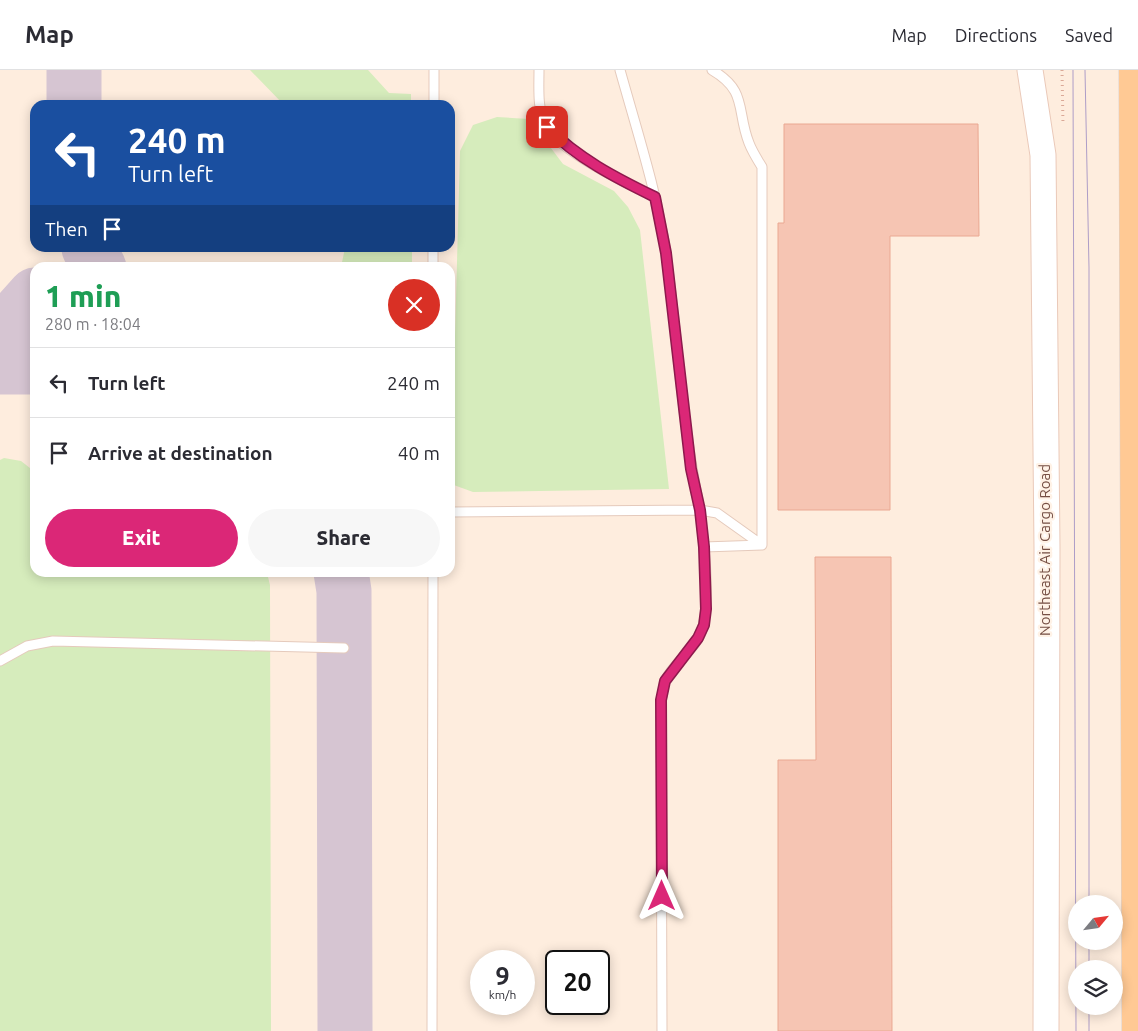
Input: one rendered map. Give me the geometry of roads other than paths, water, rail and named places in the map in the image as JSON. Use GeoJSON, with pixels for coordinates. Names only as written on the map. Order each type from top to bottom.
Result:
{"type":"FeatureCollection","features":[{"type":"Feature","properties":{"kind":"main road"},"geometry":{"type":"LineString","coordinates":[[1133,70],[1136,1031]]}},
{"type":"Feature","properties":{"kind":"street","name":"Northeast Air Cargo Road"},"geometry":{"type":"LineString","coordinates":[[1030,70],[1043,155],[1047,548],[1046,1031]]}},
{"type":"Feature","properties":{"kind":"lane"},"geometry":{"type":"LineString","coordinates":[[434,70],[434,100]]}},
{"type":"Feature","properties":{"kind":"lane"},"geometry":{"type":"LineString","coordinates":[[539,70],[539,107],[547,127],[566,147],[621,180],[655,197]]}},
{"type":"Feature","properties":{"kind":"lane"},"geometry":{"type":"LineString","coordinates":[[620,70],[655,197],[666,253],[691,469],[700,510],[704,547],[706,609],[704,625],[698,638],[665,681],[661,700],[662,1031]]}},
{"type":"Feature","properties":{"kind":"lane"},"geometry":{"type":"LineString","coordinates":[[712,70],[724,77],[738,92],[749,144],[762,167],[762,546]]}},
{"type":"Feature","properties":{"kind":"lane"},"geometry":{"type":"LineString","coordinates":[[455,512],[700,510],[716,513],[743,530],[762,546]]}},
{"type":"Feature","properties":{"kind":"lane"},"geometry":{"type":"LineString","coordinates":[[704,547],[762,546]]}},
{"type":"Feature","properties":{"kind":"lane"},"geometry":{"type":"LineString","coordinates":[[432,1031],[433,577]]}},
{"type":"Feature","properties":{"kind":"lane"},"geometry":{"type":"LineString","coordinates":[[0,661],[27,646],[53,641],[344,648]]}},
{"type":"Feature","properties":{"kind":"tram line"},"geometry":{"type":"LineString","coordinates":[[1073,70],[1076,1031]]}},
{"type":"Feature","properties":{"kind":"tram line"},"geometry":{"type":"LineString","coordinates":[[1085,70],[1089,268],[1089,895]]}},
{"type":"Feature","properties":{"kind":"tram line"},"geometry":{"type":"LineString","coordinates":[[1089,950],[1089,960]]}},
{"type":"Feature","properties":{"kind":"tram line"},"geometry":{"type":"LineString","coordinates":[[1089,1015],[1089,1031]]}}]}
